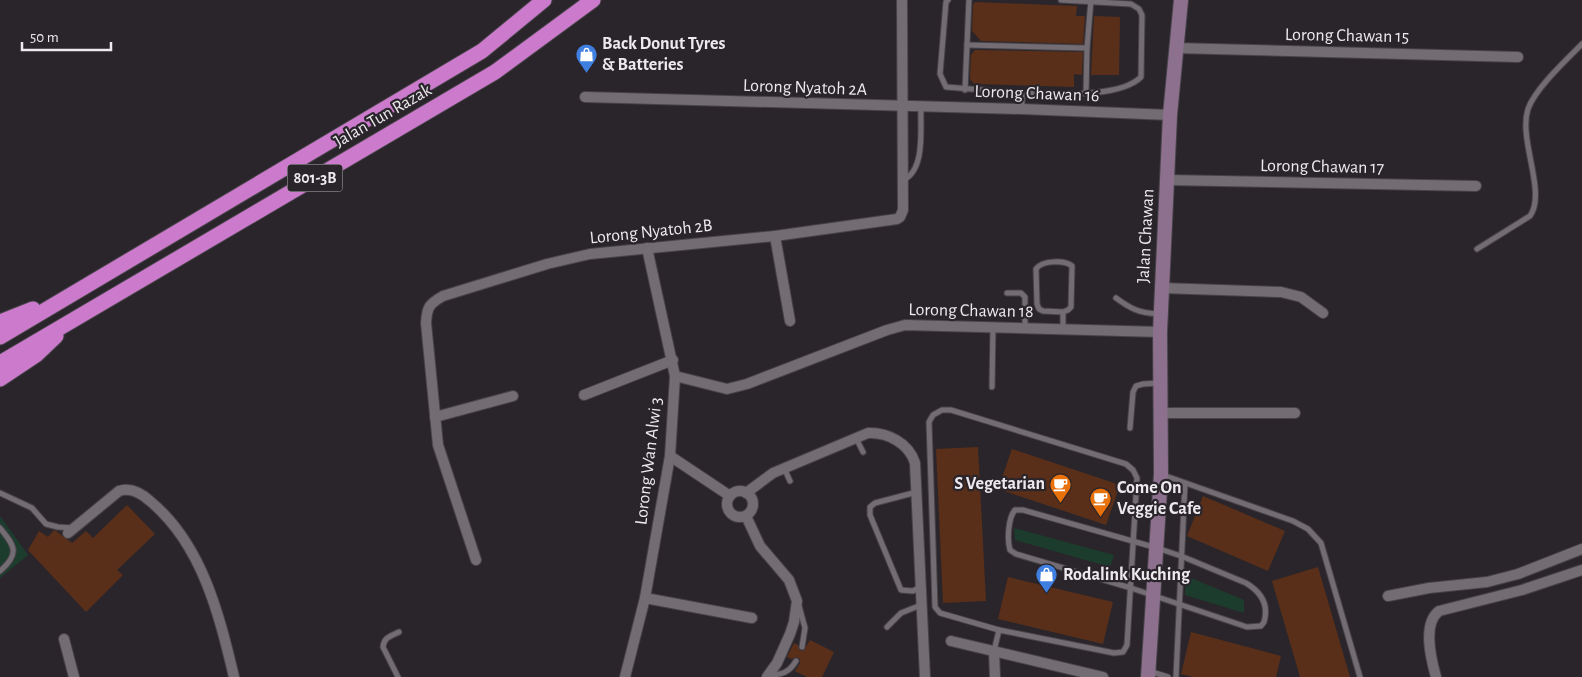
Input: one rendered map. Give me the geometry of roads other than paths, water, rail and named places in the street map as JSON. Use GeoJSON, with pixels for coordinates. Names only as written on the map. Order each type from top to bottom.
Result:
{"type":"FeatureCollection","features":[{"type":"Feature","properties":{"kind":"highway","name":"Jalan Tun Razak"},"geometry":{"type":"LineString","coordinates":[[0,337],[482,51],[544,0]]}},
{"type":"Feature","properties":{"kind":"highway","name":"Jalan Tun Razak"},"geometry":{"type":"LineString","coordinates":[[0,363],[495,72],[592,0]]}},
{"type":"Feature","properties":{"kind":"highway"},"geometry":{"type":"LineString","coordinates":[[0,322],[65,298]]}},
{"type":"Feature","properties":{"kind":"highway"},"geometry":{"type":"LineString","coordinates":[[0,379],[36,355],[71,320]]}},
{"type":"Feature","properties":{"kind":"street"},"geometry":{"type":"LineString","coordinates":[[902,0],[903,180]]}},
{"type":"Feature","properties":{"kind":"street","name":"Jalan Chawan"},"geometry":{"type":"LineString","coordinates":[[1149,674],[1161,474],[1160,332],[1170,115],[1181,0]]}},
{"type":"Feature","properties":{"kind":"street","name":"Lorong Chawan 15"},"geometry":{"type":"LineString","coordinates":[[1175,48],[1518,57]]}},
{"type":"Feature","properties":{"kind":"street","name":"Lorong Nyatoh 2A"},"geometry":{"type":"LineString","coordinates":[[586,97],[903,107]]}},
{"type":"Feature","properties":{"kind":"street","name":"Lorong Chawan 16"},"geometry":{"type":"LineString","coordinates":[[903,107],[1022,109],[1170,115]]}},
{"type":"Feature","properties":{"kind":"street","name":"Lorong Nyatoh 2B"},"geometry":{"type":"LineString","coordinates":[[434,417],[426,323],[427,311],[432,302],[442,296],[547,264],[590,254],[775,236],[897,219],[903,210],[903,180]]}},
{"type":"Feature","properties":{"kind":"street","name":"Lorong Chawan 17"},"geometry":{"type":"LineString","coordinates":[[1167,180],[1476,186]]}},
{"type":"Feature","properties":{"kind":"street"},"geometry":{"type":"LineString","coordinates":[[775,236],[790,321]]}},
{"type":"Feature","properties":{"kind":"street","name":"Lorong Wan Alwi 3"},"geometry":{"type":"LineString","coordinates":[[625,677],[645,598],[670,456],[675,376],[647,248]]}},
{"type":"Feature","properties":{"kind":"street"},"geometry":{"type":"LineString","coordinates":[[1162,288],[1282,292],[1301,298],[1323,313]]}},
{"type":"Feature","properties":{"kind":"street","name":"Lorong Chawan 18"},"geometry":{"type":"LineString","coordinates":[[675,376],[727,389],[747,384],[887,330],[905,325],[1160,332]]}},
{"type":"Feature","properties":{"kind":"street"},"geometry":{"type":"LineString","coordinates":[[584,395],[673,360]]}},
{"type":"Feature","properties":{"kind":"street"},"geometry":{"type":"LineString","coordinates":[[476,560],[438,444],[434,417],[513,396]]}},
{"type":"Feature","properties":{"kind":"street"},"geometry":{"type":"LineString","coordinates":[[1161,413],[1295,413]]}},
{"type":"Feature","properties":{"kind":"street"},"geometry":{"type":"LineString","coordinates":[[746,493],[767,476],[868,433],[877,432],[885,434],[908,449],[915,463],[925,677]]}},
{"type":"Feature","properties":{"kind":"street"},"geometry":{"type":"LineString","coordinates":[[670,456],[730,496]]}},
{"type":"Feature","properties":{"kind":"street"},"geometry":{"type":"LineString","coordinates":[[71,530],[119,491],[125,489],[139,493],[156,506],[177,528],[198,564],[220,622],[234,677]]}},
{"type":"Feature","properties":{"kind":"street"},"geometry":{"type":"LineString","coordinates":[[741,491],[750,496],[753,502],[750,512],[746,516],[734,516],[728,507],[730,496],[741,491]]}},
{"type":"Feature","properties":{"kind":"street"},"geometry":{"type":"LineString","coordinates":[[746,516],[760,546],[789,580],[797,601],[790,634],[777,663],[768,677]]}},
{"type":"Feature","properties":{"kind":"street"},"geometry":{"type":"LineString","coordinates":[[1388,596],[1429,588],[1487,582],[1518,574],[1582,549]]}},
{"type":"Feature","properties":{"kind":"street"},"geometry":{"type":"LineString","coordinates":[[1436,677],[1431,659],[1430,631],[1434,615],[1439,611],[1522,590],[1582,570]]}},
{"type":"Feature","properties":{"kind":"street"},"geometry":{"type":"LineString","coordinates":[[645,598],[752,618]]}},
{"type":"Feature","properties":{"kind":"street"},"geometry":{"type":"LineString","coordinates":[[64,639],[74,677]]}},
{"type":"Feature","properties":{"kind":"street"},"geometry":{"type":"LineString","coordinates":[[951,641],[1103,677]]}},
{"type":"Feature","properties":{"kind":"street"},"geometry":{"type":"LineString","coordinates":[[994,650],[995,677]]}},
{"type":"Feature","properties":{"kind":"lane"},"geometry":{"type":"LineString","coordinates":[[948,0],[946,2],[940,74],[946,87],[1022,93],[1086,93],[1109,92],[1122,89],[1137,82],[1141,77],[1142,15],[1139,9],[1131,4],[1062,0]]}},
{"type":"Feature","properties":{"kind":"lane"},"geometry":{"type":"LineString","coordinates":[[965,90],[969,0]]}},
{"type":"Feature","properties":{"kind":"lane"},"geometry":{"type":"LineString","coordinates":[[1086,93],[1091,1]]}},
{"type":"Feature","properties":{"kind":"lane"},"geometry":{"type":"LineString","coordinates":[[1477,249],[1530,216],[1533,211],[1535,205],[1534,182],[1525,128],[1527,110],[1534,96],[1582,44]]}},
{"type":"Feature","properties":{"kind":"lane"},"geometry":{"type":"LineString","coordinates":[[967,45],[1087,48]]}},
{"type":"Feature","properties":{"kind":"lane"},"geometry":{"type":"LineString","coordinates":[[1022,93],[1022,109]]}},
{"type":"Feature","properties":{"kind":"lane"},"geometry":{"type":"LineString","coordinates":[[903,180],[915,172],[919,158],[921,107]]}},
{"type":"Feature","properties":{"kind":"lane"},"geometry":{"type":"LineString","coordinates":[[1044,262],[1069,263],[1072,266],[1072,307],[1063,312],[1043,311],[1039,309],[1037,304],[1036,269],[1044,262]]}},
{"type":"Feature","properties":{"kind":"lane"},"geometry":{"type":"LineString","coordinates":[[1006,293],[1021,293],[1025,297],[1025,328]]}},
{"type":"Feature","properties":{"kind":"lane"},"geometry":{"type":"LineString","coordinates":[[1116,298],[1130,308],[1144,313],[1161,314]]}},
{"type":"Feature","properties":{"kind":"lane"},"geometry":{"type":"LineString","coordinates":[[1063,312],[1063,328]]}},
{"type":"Feature","properties":{"kind":"lane"},"geometry":{"type":"LineString","coordinates":[[992,388],[994,327]]}},
{"type":"Feature","properties":{"kind":"lane"},"geometry":{"type":"LineString","coordinates":[[1130,428],[1133,392],[1136,386],[1160,383]]}},
{"type":"Feature","properties":{"kind":"lane"},"geometry":{"type":"LineString","coordinates":[[951,410],[1130,467],[1137,478],[1134,541],[1127,645],[1122,652],[1118,653],[999,630],[940,613],[935,607],[929,422],[938,412],[951,410]]}},
{"type":"Feature","properties":{"kind":"lane"},"geometry":{"type":"LineString","coordinates":[[856,438],[862,452]]}},
{"type":"Feature","properties":{"kind":"lane"},"geometry":{"type":"LineString","coordinates":[[784,468],[790,480]]}},
{"type":"Feature","properties":{"kind":"lane"},"geometry":{"type":"LineString","coordinates":[[1161,474],[1292,521],[1308,529],[1321,543],[1360,677]]}},
{"type":"Feature","properties":{"kind":"lane"},"geometry":{"type":"LineString","coordinates":[[1176,677],[1185,483]]}},
{"type":"Feature","properties":{"kind":"lane"},"geometry":{"type":"LineString","coordinates":[[916,492],[876,503],[870,507],[870,515],[901,590],[913,591],[920,587]]}},
{"type":"Feature","properties":{"kind":"lane"},"geometry":{"type":"LineString","coordinates":[[0,493],[32,508],[46,524],[71,530]]}},
{"type":"Feature","properties":{"kind":"lane"},"geometry":{"type":"LineString","coordinates":[[1015,510],[1023,510],[1134,541],[1181,556],[1256,589],[1266,607],[1264,622],[1261,626],[1247,627],[1131,588],[1016,554],[1010,550],[1008,544],[1011,515],[1015,510]]}},
{"type":"Feature","properties":{"kind":"lane"},"geometry":{"type":"LineString","coordinates":[[0,528],[12,542],[14,552],[12,558],[0,570]]}},
{"type":"Feature","properties":{"kind":"lane"},"geometry":{"type":"LineString","coordinates":[[797,601],[804,628],[802,647]]}},
{"type":"Feature","properties":{"kind":"lane"},"geometry":{"type":"LineString","coordinates":[[887,627],[901,613],[921,605]]}},
{"type":"Feature","properties":{"kind":"lane"},"geometry":{"type":"LineString","coordinates":[[994,650],[999,630]]}},
{"type":"Feature","properties":{"kind":"lane"},"geometry":{"type":"LineString","coordinates":[[398,677],[383,647],[387,638],[399,632]]}},
{"type":"Feature","properties":{"kind":"lane"},"geometry":{"type":"LineString","coordinates":[[768,677],[784,674],[791,669],[796,661]]}},
{"type":"Feature","properties":{"kind":"lane"},"geometry":{"type":"LineString","coordinates":[[1149,674],[1168,677]]}},
{"type":"Feature","properties":{"kind":"place","name":"Back Donut Tyres & Batteries"},"geometry":{"type":"Point","coordinates":[586,73]}},
{"type":"Feature","properties":{"kind":"place","name":"S Vegetarian"},"geometry":{"type":"Point","coordinates":[1061,503]}},
{"type":"Feature","properties":{"kind":"place","name":"Come On Veggie Cafe"},"geometry":{"type":"Point","coordinates":[1101,517]}},
{"type":"Feature","properties":{"kind":"place","name":"Rodalink Kuching"},"geometry":{"type":"Point","coordinates":[1047,594]}}]}
